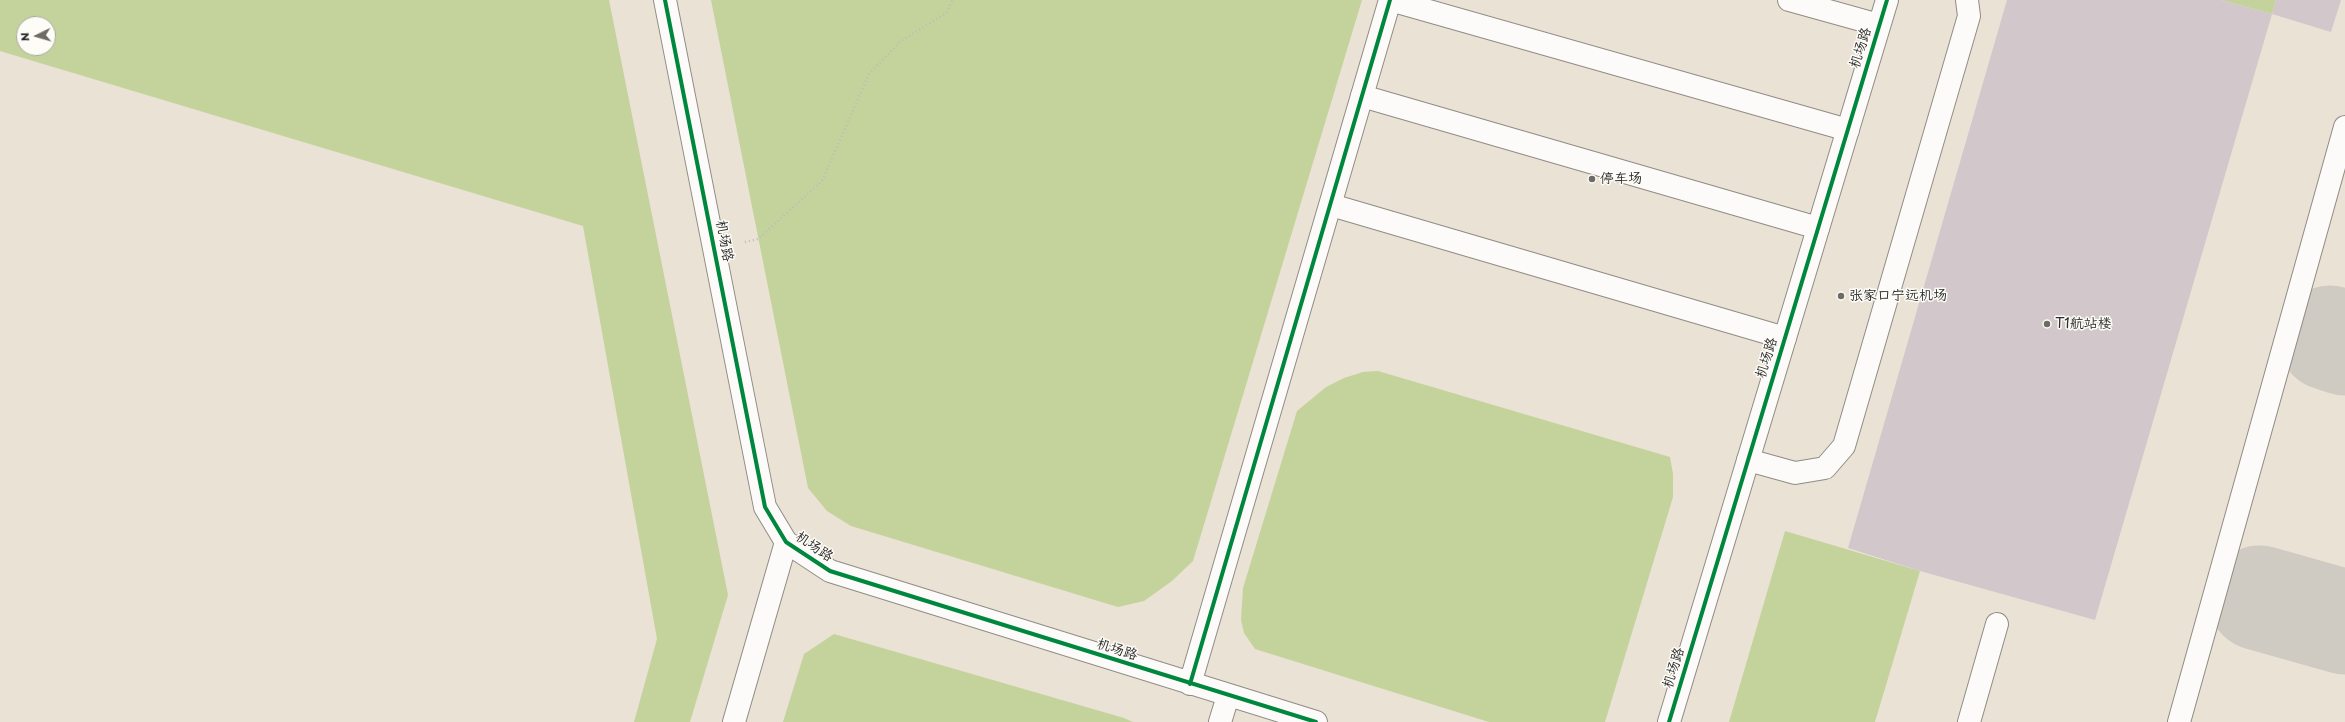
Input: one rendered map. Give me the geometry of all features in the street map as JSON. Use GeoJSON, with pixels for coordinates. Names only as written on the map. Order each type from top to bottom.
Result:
{"type":"FeatureCollection","features":[{"type":"Feature","properties":{"kind":"street","name":"机场路"},"geometry":{"type":"LineString","coordinates":[[665,0],[765,507],[786,542],[830,571],[1228,696],[1316,722]]}},
{"type":"Feature","properties":{"kind":"street"},"geometry":{"type":"LineString","coordinates":[[1190,684],[1390,0],[1848,130]]}},
{"type":"Feature","properties":{"kind":"street"},"geometry":{"type":"LineString","coordinates":[[1789,0],[1879,25]]}},
{"type":"Feature","properties":{"kind":"street","name":"机场路"},"geometry":{"type":"LineString","coordinates":[[1670,722],[1886,0]]}},
{"type":"Feature","properties":{"kind":"street"},"geometry":{"type":"LineString","coordinates":[[1748,460],[1795,473],[1825,468],[1844,446],[1969,16],[1967,0]]}},
{"type":"Feature","properties":{"kind":"street"},"geometry":{"type":"LineString","coordinates":[[1362,96],[1818,228]]}},
{"type":"Feature","properties":{"kind":"street"},"geometry":{"type":"LineString","coordinates":[[2179,722],[2345,127]]}},
{"type":"Feature","properties":{"kind":"street"},"geometry":{"type":"LineString","coordinates":[[1331,205],[1785,338]]}},
{"type":"Feature","properties":{"kind":"street"},"geometry":{"type":"LineString","coordinates":[[734,722],[786,542]]}},
{"type":"Feature","properties":{"kind":"street"},"geometry":{"type":"LineString","coordinates":[[1969,722],[1997,624]]}},
{"type":"Feature","properties":{"kind":"street"},"geometry":{"type":"LineString","coordinates":[[1220,722],[1228,696]]}},
{"type":"Feature","properties":{"kind":"path"},"geometry":{"type":"LineString","coordinates":[[715,249],[758,239],[822,181],[869,74],[901,41],[946,13],[953,0]]}},
{"type":"Feature","properties":{"kind":"green space"},"geometry":{"type":"Polygon","coordinates":[[[0,0],[609,0],[728,595],[690,722],[634,722],[657,639],[583,226],[17,56],[56,56],[56,16],[16,16],[16,56],[0,51],[0,0]]]}},
{"type":"Feature","properties":{"kind":"green space"},"geometry":{"type":"Polygon","coordinates":[[[711,0],[1362,0],[1193,561],[1172,581],[1144,601],[1118,607],[851,526],[827,511],[808,488],[711,0]]]}},
{"type":"Feature","properties":{"kind":"green space"},"geometry":{"type":"Polygon","coordinates":[[[2221,0],[2276,0],[2272,14],[2221,0]]]}},
{"type":"Feature","properties":{"kind":"green space"},"geometry":{"type":"Polygon","coordinates":[[[1378,371],[1670,457],[1673,474],[1673,497],[1605,722],[1489,722],[1255,649],[1244,633],[1241,620],[1243,588],[1297,411],[1326,387],[1344,378],[1363,372],[1378,371]]]}},
{"type":"Feature","properties":{"kind":"green space"},"geometry":{"type":"Polygon","coordinates":[[[1785,531],[1920,571],[1875,722],[1729,722],[1785,531]]]}},
{"type":"Feature","properties":{"kind":"green space"},"geometry":{"type":"Polygon","coordinates":[[[834,634],[1124,718],[1133,722],[783,722],[804,654],[834,634]]]}},
{"type":"Feature","properties":{"kind":"building","name":"T1航站楼"},"geometry":{"type":"Polygon","coordinates":[[[2007,0],[2221,0],[2272,14],[2095,620],[1920,571],[1848,548],[2007,0]]]}},
{"type":"Feature","properties":{"kind":"building"},"geometry":{"type":"Polygon","coordinates":[[[2276,0],[2341,0],[2331,32],[2272,14],[2276,0]]]}},
{"type":"Feature","properties":{"kind":"taxiway"},"geometry":{"type":"LineString","coordinates":[[2330,338],[2345,343]]}},
{"type":"Feature","properties":{"kind":"taxiway"},"geometry":{"type":"LineString","coordinates":[[2260,598],[2345,622]]}},
{"type":"Feature","properties":{"kind":"cycle path"},"geometry":{"type":"LineString","coordinates":[[665,0],[765,507],[786,542],[830,571],[1316,722]]}},
{"type":"Feature","properties":{"kind":"cycle path"},"geometry":{"type":"LineString","coordinates":[[1190,684],[1390,0]]}},
{"type":"Feature","properties":{"kind":"cycle path"},"geometry":{"type":"LineString","coordinates":[[1669,722],[1887,0]]}},
{"type":"Feature","properties":{"kind":"place","name":"停车场"},"geometry":{"type":"Point","coordinates":[1592,179]}},
{"type":"Feature","properties":{"kind":"place","name":"张家口宁远机场"},"geometry":{"type":"Point","coordinates":[1841,296]}},
{"type":"Feature","properties":{"kind":"place","name":"T1航站楼"},"geometry":{"type":"Point","coordinates":[2047,324]}}]}
